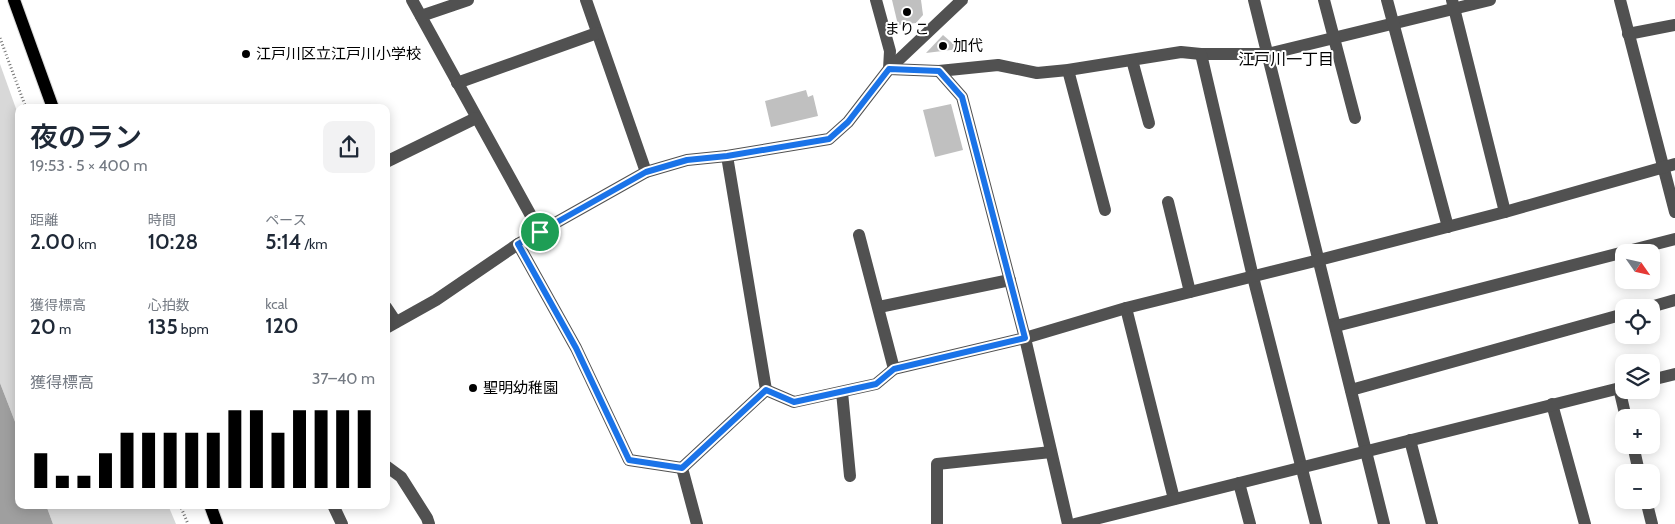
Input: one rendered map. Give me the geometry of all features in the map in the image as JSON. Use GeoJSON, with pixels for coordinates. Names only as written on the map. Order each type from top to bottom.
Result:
{"type":"FeatureCollection","features":[{"type":"Feature","properties":{"kind":"main road"},"geometry":{"type":"LineString","coordinates":[[14,0],[53,104]]}},
{"type":"Feature","properties":{"kind":"main road"},"geometry":{"type":"LineString","coordinates":[[211,509],[217,524]]}},
{"type":"Feature","properties":{"kind":"street"},"geometry":{"type":"LineString","coordinates":[[412,0],[540,232]]}},
{"type":"Feature","properties":{"kind":"street"},"geometry":{"type":"LineString","coordinates":[[421,16],[468,0]]}},
{"type":"Feature","properties":{"kind":"street"},"geometry":{"type":"LineString","coordinates":[[586,0],[646,172]]}},
{"type":"Feature","properties":{"kind":"street"},"geometry":{"type":"LineString","coordinates":[[876,0],[890,51],[889,69]]}},
{"type":"Feature","properties":{"kind":"street"},"geometry":{"type":"LineString","coordinates":[[391,325],[436,300],[518,244],[646,172],[687,160],[727,156],[829,139],[848,122],[889,69],[962,0]]}},
{"type":"Feature","properties":{"kind":"street"},"geometry":{"type":"LineString","coordinates":[[1254,0],[1384,524]]}},
{"type":"Feature","properties":{"kind":"street"},"geometry":{"type":"LineString","coordinates":[[1324,0],[1355,118]]}},
{"type":"Feature","properties":{"kind":"street"},"geometry":{"type":"LineString","coordinates":[[1387,0],[1448,227]]}},
{"type":"Feature","properties":{"kind":"street"},"geometry":{"type":"LineString","coordinates":[[889,69],[939,71],[998,66],[1037,73],[1182,52],[1201,54],[1268,54],[1394,24],[1453,5],[1490,0]]}},
{"type":"Feature","properties":{"kind":"street"},"geometry":{"type":"LineString","coordinates":[[1620,0],[1628,34],[1669,166],[1675,212]]}},
{"type":"Feature","properties":{"kind":"street"},"geometry":{"type":"LineString","coordinates":[[1453,5],[1505,212]]}},
{"type":"Feature","properties":{"kind":"street"},"geometry":{"type":"LineString","coordinates":[[1628,34],[1675,25]]}},
{"type":"Feature","properties":{"kind":"street"},"geometry":{"type":"LineString","coordinates":[[457,83],[597,33]]}},
{"type":"Feature","properties":{"kind":"street"},"geometry":{"type":"LineString","coordinates":[[1201,54],[1253,277],[1316,524]]}},
{"type":"Feature","properties":{"kind":"street"},"geometry":{"type":"LineString","coordinates":[[1132,60],[1148,123]]}},
{"type":"Feature","properties":{"kind":"street"},"geometry":{"type":"LineString","coordinates":[[1068,70],[1105,210]]}},
{"type":"Feature","properties":{"kind":"street"},"geometry":{"type":"LineString","coordinates":[[939,71],[962,97],[1025,338],[1068,524]]}},
{"type":"Feature","properties":{"kind":"street"},"geometry":{"type":"LineString","coordinates":[[390,160],[476,118]]}},
{"type":"Feature","properties":{"kind":"street"},"geometry":{"type":"LineString","coordinates":[[727,156],[766,390]]}},
{"type":"Feature","properties":{"kind":"street"},"geometry":{"type":"LineString","coordinates":[[766,390],[794,402],[876,384],[894,369],[1025,338],[1126,308],[1448,227],[1669,166]]}},
{"type":"Feature","properties":{"kind":"street"},"geometry":{"type":"LineString","coordinates":[[1168,202],[1190,292]]}},
{"type":"Feature","properties":{"kind":"street"},"geometry":{"type":"LineString","coordinates":[[859,235],[894,369]]}},
{"type":"Feature","properties":{"kind":"street"},"geometry":{"type":"LineString","coordinates":[[1336,326],[1675,239]]}},
{"type":"Feature","properties":{"kind":"street"},"geometry":{"type":"LineString","coordinates":[[518,244],[576,348],[629,460],[682,468]]}},
{"type":"Feature","properties":{"kind":"street"},"geometry":{"type":"LineString","coordinates":[[879,307],[1010,280]]}},
{"type":"Feature","properties":{"kind":"street"},"geometry":{"type":"LineString","coordinates":[[1660,304],[1675,300]]}},
{"type":"Feature","properties":{"kind":"street"},"geometry":{"type":"LineString","coordinates":[[1126,308],[1174,499]]}},
{"type":"Feature","properties":{"kind":"street"},"geometry":{"type":"LineString","coordinates":[[1351,390],[1615,317]]}},
{"type":"Feature","properties":{"kind":"street"},"geometry":{"type":"LineString","coordinates":[[1660,378],[1675,374]]}},
{"type":"Feature","properties":{"kind":"street"},"geometry":{"type":"LineString","coordinates":[[1075,524],[1615,388]]}},
{"type":"Feature","properties":{"kind":"street"},"geometry":{"type":"LineString","coordinates":[[682,468],[766,390]]}},
{"type":"Feature","properties":{"kind":"street"},"geometry":{"type":"LineString","coordinates":[[842,392],[850,476]]}},
{"type":"Feature","properties":{"kind":"street"},"geometry":{"type":"LineString","coordinates":[[1552,404],[1585,524]]}},
{"type":"Feature","properties":{"kind":"street"},"geometry":{"type":"LineString","coordinates":[[1410,440],[1432,524]]}},
{"type":"Feature","properties":{"kind":"street"},"geometry":{"type":"LineString","coordinates":[[937,524],[937,464],[1052,452]]}},
{"type":"Feature","properties":{"kind":"street"},"geometry":{"type":"LineString","coordinates":[[682,468],[697,524]]}},
{"type":"Feature","properties":{"kind":"street"},"geometry":{"type":"LineString","coordinates":[[390,469],[401,476],[429,524]]}},
{"type":"Feature","properties":{"kind":"street"},"geometry":{"type":"LineString","coordinates":[[1239,483],[1250,524]]}},
{"type":"Feature","properties":{"kind":"street"},"geometry":{"type":"LineString","coordinates":[[335,509],[342,524]]}},
{"type":"Feature","properties":{"kind":"street"},"geometry":{"type":"LineString","coordinates":[[1648,509],[1652,524]]}},
{"type":"Feature","properties":{"kind":"path"},"geometry":{"type":"LineString","coordinates":[[0,38],[25,104]]}},
{"type":"Feature","properties":{"kind":"path"},"geometry":{"type":"LineString","coordinates":[[182,509],[188,524]]}},
{"type":"Feature","properties":{"kind":"shaded area"},"geometry":{"type":"Polygon","coordinates":[[[0,64],[15,106],[15,422],[0,383],[0,64]]]}},
{"type":"Feature","properties":{"kind":"shaded area"},"geometry":{"type":"Polygon","coordinates":[[[0,383],[15,422],[15,509],[47,509],[53,524],[0,524],[0,383]]]}},
{"type":"Feature","properties":{"kind":"shaded area"},"geometry":{"type":"Polygon","coordinates":[[[47,509],[170,509],[176,524],[53,524],[47,509]]]}},
{"type":"Feature","properties":{"kind":"building"},"geometry":{"type":"Polygon","coordinates":[[[892,0],[921,0],[923,15],[916,23],[898,25],[892,0]]]}},
{"type":"Feature","properties":{"kind":"building"},"geometry":{"type":"Polygon","coordinates":[[[943,35],[959,49],[926,53],[943,35]]]}},
{"type":"Feature","properties":{"kind":"building"},"geometry":{"type":"Polygon","coordinates":[[[806,90],[808,97],[813,95],[818,116],[771,127],[765,101],[806,90]]]}},
{"type":"Feature","properties":{"kind":"building"},"geometry":{"type":"Polygon","coordinates":[[[951,104],[963,150],[935,157],[923,110],[951,104]]]}},
{"type":"Feature","properties":{"kind":"place","name":"まりこ"},"geometry":{"type":"Point","coordinates":[907,12]}},
{"type":"Feature","properties":{"kind":"place","name":"加代"},"geometry":{"type":"Point","coordinates":[943,46]}},
{"type":"Feature","properties":{"kind":"place","name":"江戸川区立江戸川小学校"},"geometry":{"type":"Point","coordinates":[246,54]}},
{"type":"Feature","properties":{"kind":"place","name":"聖明幼稚園"},"geometry":{"type":"Point","coordinates":[473,388]}},
{"type":"Feature","properties":{"kind":"district","name":"江戸川一丁目"},"geometry":{"type":"Point","coordinates":[1286,59]}},
{"type":"Feature","properties":{"kind":"route"},"geometry":{"type":"LineString","coordinates":[[889,69],[939,71],[962,97],[1025,338],[894,369],[876,384],[794,402],[766,390],[682,468],[629,460],[576,348],[518,244],[540,232],[646,172],[687,160],[727,156],[829,139],[848,122],[889,69]]}}]}
